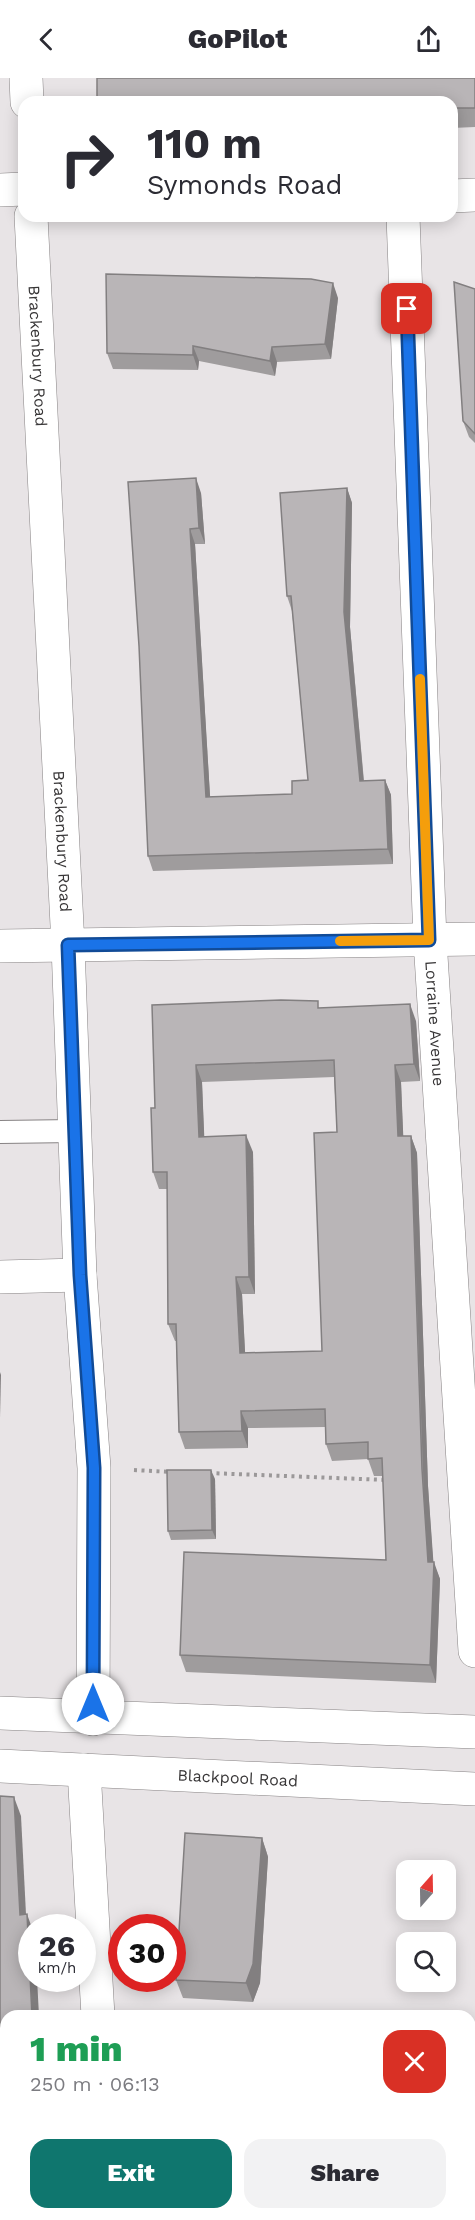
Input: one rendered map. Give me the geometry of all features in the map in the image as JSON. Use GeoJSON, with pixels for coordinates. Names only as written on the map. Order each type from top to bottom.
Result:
{"type":"FeatureCollection","features":[{"type":"Feature","properties":{"kind":"main road"},"geometry":{"type":"LineString","coordinates":[[26,78],[27,96]]}},
{"type":"Feature","properties":{"kind":"main road"},"geometry":{"type":"LineString","coordinates":[[0,190],[18,189]]}},
{"type":"Feature","properties":{"kind":"main road"},"geometry":{"type":"LineString","coordinates":[[458,195],[475,195]]}},
{"type":"Feature","properties":{"kind":"main road","name":"Brackenbury Road"},"geometry":{"type":"LineString","coordinates":[[31,222],[68,945],[80,1275],[94,1468],[93,1719]]}},
{"type":"Feature","properties":{"kind":"main road","name":"Lorraine Avenue"},"geometry":{"type":"LineString","coordinates":[[403,222],[429,940],[475,1651]]}},
{"type":"Feature","properties":{"kind":"main road"},"geometry":{"type":"LineString","coordinates":[[0,946],[475,939]]}},
{"type":"Feature","properties":{"kind":"main road"},"geometry":{"type":"LineString","coordinates":[[0,1277],[80,1275]]}},
{"type":"Feature","properties":{"kind":"main road"},"geometry":{"type":"LineString","coordinates":[[0,1713],[93,1719],[475,1732]]}},
{"type":"Feature","properties":{"kind":"main road","name":"Blackpool Road"},"geometry":{"type":"LineString","coordinates":[[0,1766],[475,1789]]}},
{"type":"Feature","properties":{"kind":"main road"},"geometry":{"type":"LineString","coordinates":[[84,1770],[98,2010]]}},
{"type":"Feature","properties":{"kind":"lane"},"geometry":{"type":"LineString","coordinates":[[0,1132],[74,1131]]}},
{"type":"Feature","properties":{"kind":"path"},"geometry":{"type":"LineString","coordinates":[[94,1468],[178,1472]]}},
{"type":"Feature","properties":{"kind":"path"},"geometry":{"type":"LineString","coordinates":[[202,1473],[393,1480]]}},
{"type":"Feature","properties":{"kind":"building"},"geometry":{"type":"Polygon","coordinates":[[[97,78],[475,78],[475,108],[458,108],[458,96],[97,96],[97,78]]]}},
{"type":"Feature","properties":{"kind":"building"},"geometry":{"type":"Polygon","coordinates":[[[106,274],[311,279],[333,283],[325,344],[272,347],[270,361],[193,346],[193,355],[107,353],[106,274]]]}},
{"type":"Feature","properties":{"kind":"building"},"geometry":{"type":"Polygon","coordinates":[[[454,282],[475,289],[475,434],[463,421],[454,282]]]}},
{"type":"Feature","properties":{"kind":"building"},"geometry":{"type":"Polygon","coordinates":[[[196,478],[199,528],[190,529],[206,797],[292,794],[292,781],[308,780],[291,596],[287,596],[280,493],[347,488],[344,612],[360,781],[385,780],[388,849],[148,856],[139,646],[128,482],[196,478]]]}},
{"type":"Feature","properties":{"kind":"building"},"geometry":{"type":"Polygon","coordinates":[[[281,1000],[318,1001],[318,1008],[410,1004],[414,1064],[395,1065],[398,1136],[411,1136],[422,1469],[428,1562],[434,1562],[430,1665],[180,1655],[184,1552],[386,1560],[382,1458],[368,1459],[368,1442],[326,1444],[325,1409],[241,1411],[242,1431],[179,1432],[176,1324],[168,1324],[167,1172],[153,1172],[151,1108],[155,1108],[152,1005],[281,1000]],[[334,1060],[196,1065],[199,1137],[246,1135],[249,1277],[236,1277],[240,1353],[322,1351],[314,1133],[337,1132],[334,1060]]]}},
{"type":"Feature","properties":{"kind":"building"},"geometry":{"type":"Polygon","coordinates":[[[167,1470],[211,1470],[212,1530],[168,1531],[167,1470]]]}},
{"type":"Feature","properties":{"kind":"building"},"geometry":{"type":"Polygon","coordinates":[[[0,1796],[14,1797],[20,1914],[18,1914],[18,1992],[31,1992],[32,2010],[0,2010],[0,1796]]]}},
{"type":"Feature","properties":{"kind":"building"},"geometry":{"type":"Polygon","coordinates":[[[185,1833],[262,1838],[253,1964],[246,1983],[186,1980],[186,1914],[180,1914],[185,1833]]]}},
{"type":"Feature","properties":{"kind":"slow traffic"},"geometry":{"type":"LineString","coordinates":[[340,941],[429,940],[420,679]]}},
{"type":"Feature","properties":{"kind":"route"},"geometry":{"type":"LineString","coordinates":[[93,1704],[94,1468],[80,1275],[68,945],[429,940],[407,309]]}}]}
